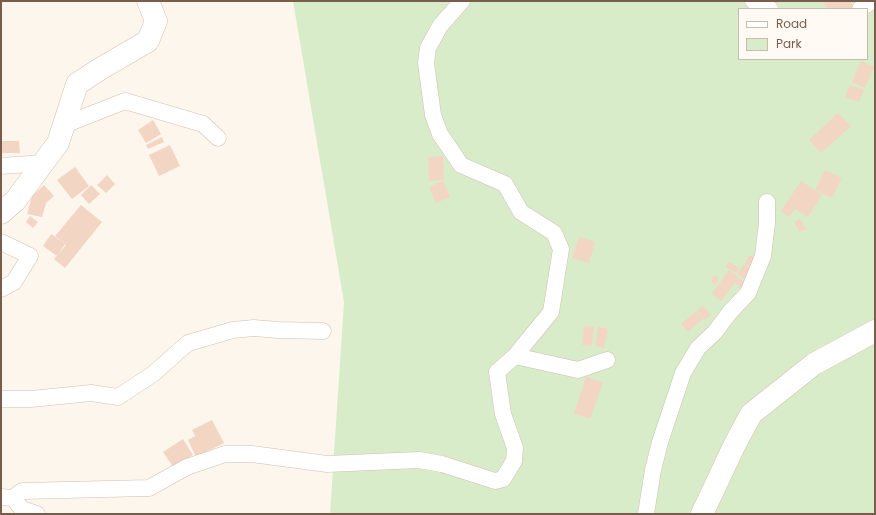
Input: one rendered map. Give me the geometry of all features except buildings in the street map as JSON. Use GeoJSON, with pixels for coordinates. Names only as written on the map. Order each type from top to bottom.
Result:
{"type":"FeatureCollection","features":[{"type":"Feature","properties":{"kind":"street"},"geometry":{"type":"LineString","coordinates":[[1,213],[15,201],[58,143],[77,84],[148,41],[156,21],[148,1]]}},
{"type":"Feature","properties":{"kind":"street"},"geometry":{"type":"LineString","coordinates":[[37,514],[22,509],[7,497],[22,491],[149,488],[187,467],[225,454],[252,454],[327,464],[419,460],[442,464],[495,481],[503,479],[514,461],[515,448],[503,414],[497,372],[515,356],[551,312],[562,249],[554,233],[521,212],[505,184],[462,165],[440,134],[433,115],[426,63],[428,48],[440,26],[462,1]]}},
{"type":"Feature","properties":{"kind":"street"},"geometry":{"type":"LineString","coordinates":[[754,1],[768,8]]}},
{"type":"Feature","properties":{"kind":"street"},"geometry":{"type":"LineString","coordinates":[[862,8],[872,1]]}},
{"type":"Feature","properties":{"kind":"street"},"geometry":{"type":"LineString","coordinates":[[64,125],[124,101],[203,124],[218,138]]}},
{"type":"Feature","properties":{"kind":"street"},"geometry":{"type":"LineString","coordinates":[[1,166],[44,163]]}},
{"type":"Feature","properties":{"kind":"street"},"geometry":{"type":"LineString","coordinates":[[646,514],[660,442],[683,373],[698,348],[715,332],[730,312],[748,293],[763,256],[767,223],[767,202]]}},
{"type":"Feature","properties":{"kind":"street"},"geometry":{"type":"LineString","coordinates":[[1,242],[30,256],[14,282],[1,289]]}},
{"type":"Feature","properties":{"kind":"street"},"geometry":{"type":"LineString","coordinates":[[1,399],[31,399],[91,393],[118,397],[153,374],[188,343],[233,330],[254,328],[323,331]]}},
{"type":"Feature","properties":{"kind":"street"},"geometry":{"type":"LineString","coordinates":[[702,514],[751,414],[814,364],[875,331]]}},
{"type":"Feature","properties":{"kind":"street"},"geometry":{"type":"LineString","coordinates":[[515,356],[578,370],[607,360]]}},
{"type":"Feature","properties":{"kind":"green space"},"geometry":{"type":"Polygon","coordinates":[[[293,1],[875,1],[875,514],[330,514],[344,302],[293,1]]]}}]}
